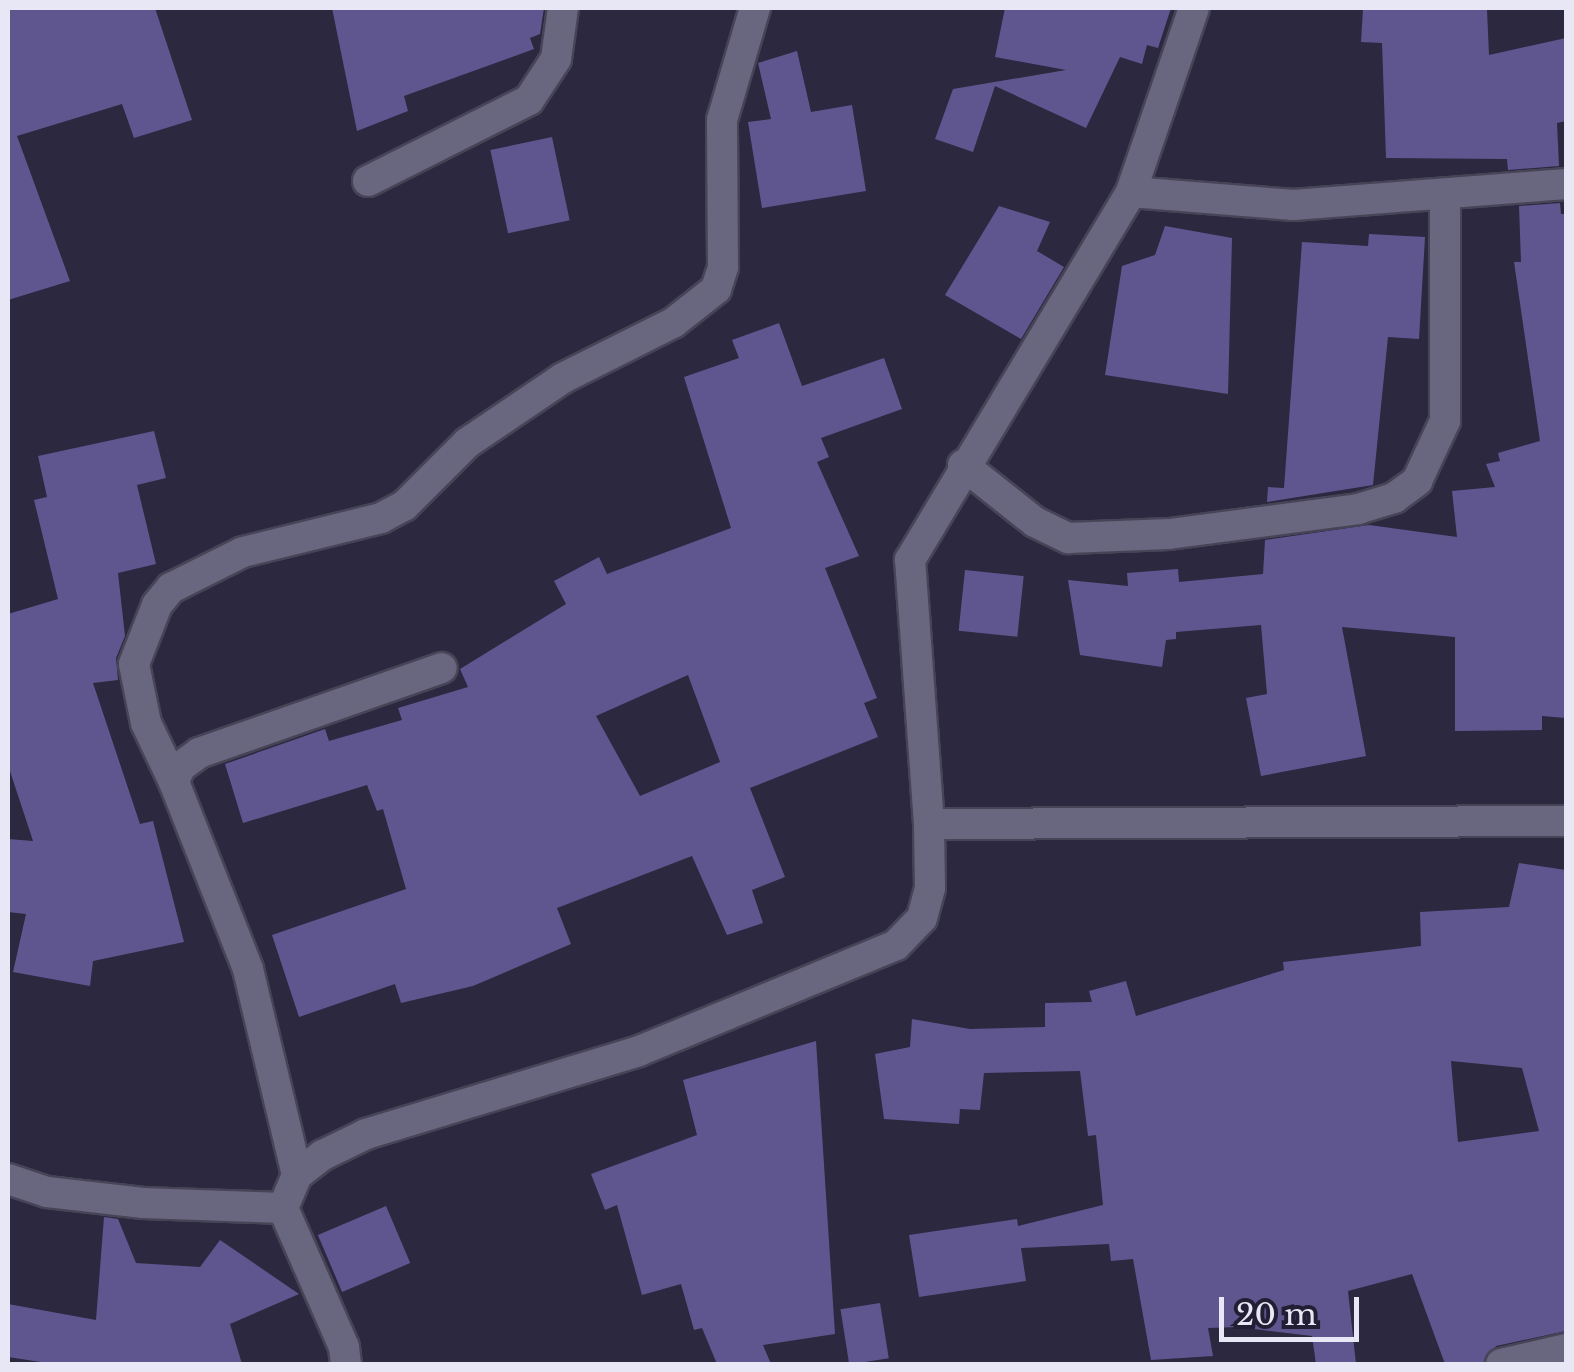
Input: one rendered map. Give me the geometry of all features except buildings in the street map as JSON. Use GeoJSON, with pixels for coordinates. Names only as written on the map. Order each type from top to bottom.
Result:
{"type":"FeatureCollection","features":[{"type":"Feature","properties":{"kind":"street"},"geometry":{"type":"LineString","coordinates":[[368,181],[529,100],[556,59],[563,8]]}},
{"type":"Feature","properties":{"kind":"street"},"geometry":{"type":"LineString","coordinates":[[297,1175],[248,969],[146,722],[134,664],[150,620],[171,588],[244,552],[382,518],[404,506],[467,443],[563,378],[673,323],[716,290],[723,267],[722,120],[755,8]]}},
{"type":"Feature","properties":{"kind":"street"},"geometry":{"type":"LineString","coordinates":[[346,1364],[344,1347],[283,1208],[297,1175],[366,1134],[639,1050],[896,944],[922,918],[930,888],[928,824],[910,560],[963,465],[1131,192],[1194,8]]}},
{"type":"Feature","properties":{"kind":"street"},"geometry":{"type":"LineString","coordinates":[[1131,192],[1292,205],[1566,184]]}},
{"type":"Feature","properties":{"kind":"street"},"geometry":{"type":"LineString","coordinates":[[963,465],[1035,522],[1068,538],[1169,534],[1358,509],[1394,498],[1417,481],[1445,421],[1446,194]]}},
{"type":"Feature","properties":{"kind":"street"},"geometry":{"type":"LineString","coordinates":[[174,782],[180,767],[199,753],[442,668]]}},
{"type":"Feature","properties":{"kind":"street"},"geometry":{"type":"LineString","coordinates":[[928,824],[1566,821]]}},
{"type":"Feature","properties":{"kind":"street"},"geometry":{"type":"LineString","coordinates":[[8,1179],[46,1192],[123,1201],[249,1212],[283,1208]]}},
{"type":"Feature","properties":{"kind":"street"},"geometry":{"type":"LineString","coordinates":[[1501,1364],[1566,1349]]}}]}
